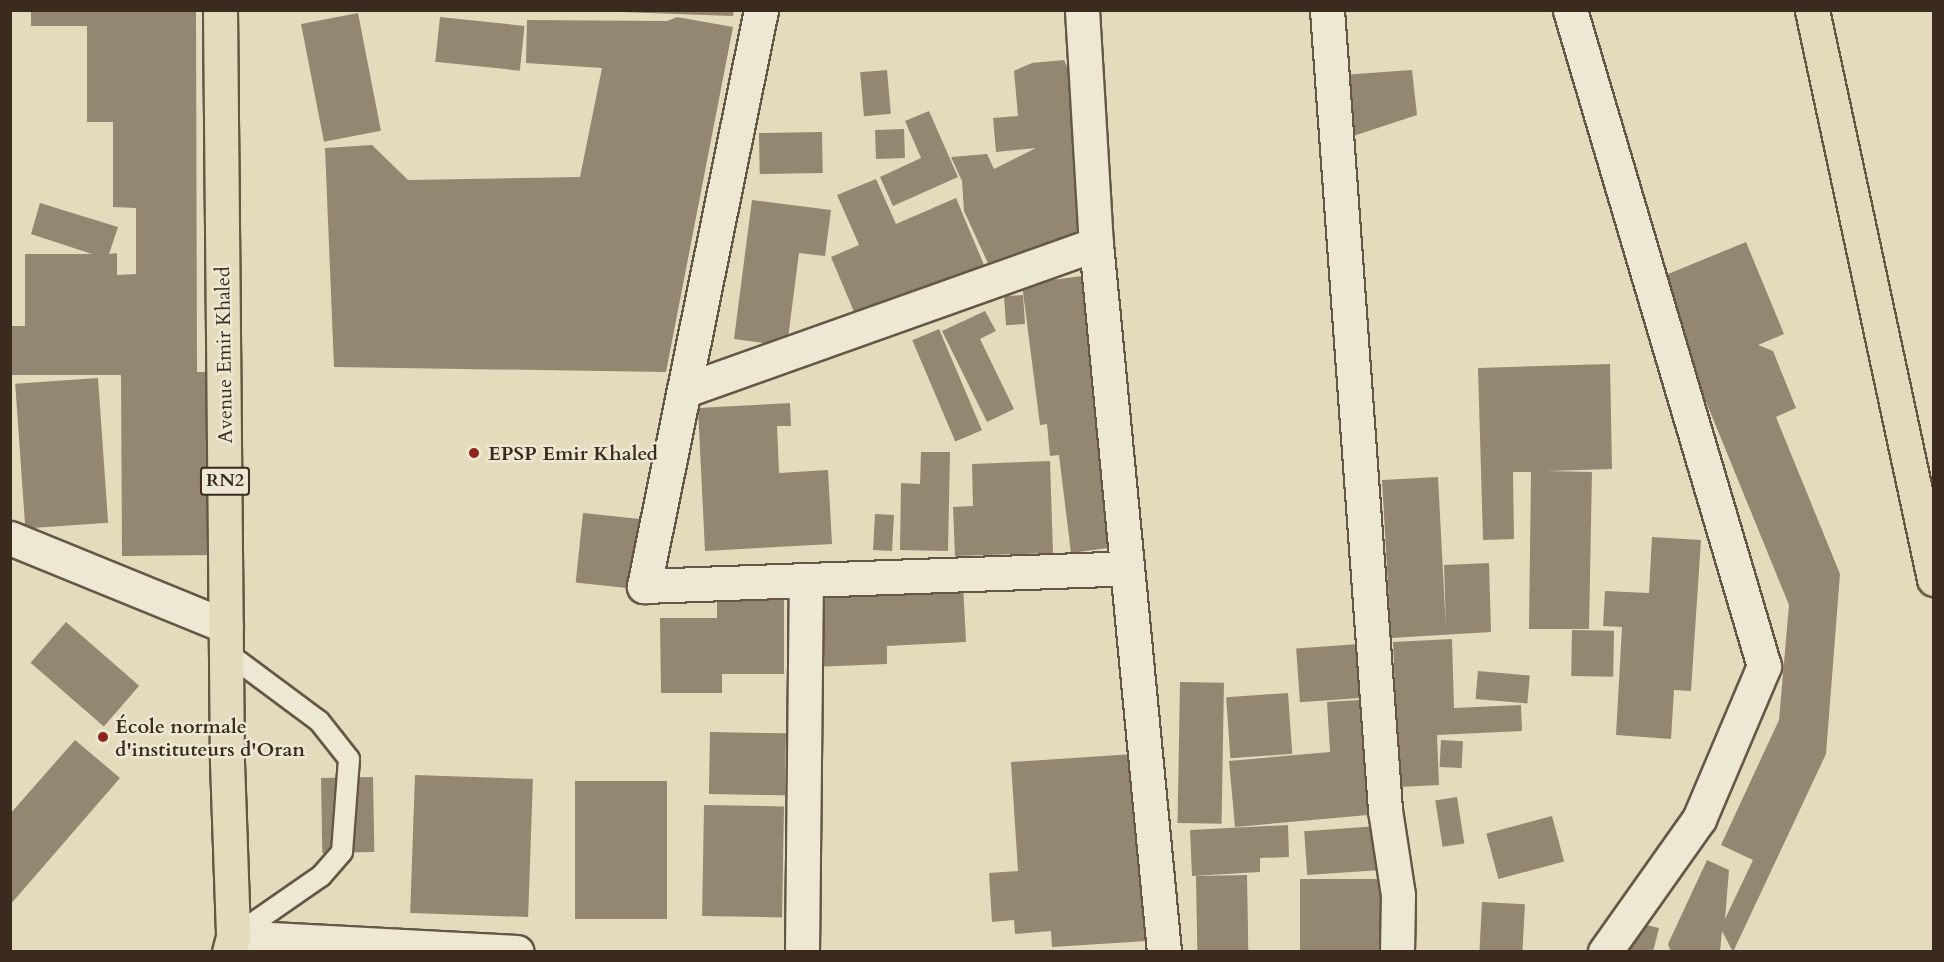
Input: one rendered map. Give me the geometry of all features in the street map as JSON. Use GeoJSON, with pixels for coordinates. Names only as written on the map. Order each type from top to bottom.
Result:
{"type":"FeatureCollection","features":[{"type":"Feature","properties":{"kind":"main road","name":"Avenue Emir Khaled"},"geometry":{"type":"LineString","coordinates":[[220,10],[231,944]]}},
{"type":"Feature","properties":{"kind":"main road"},"geometry":{"type":"LineString","coordinates":[[1812,10],[1934,579]]}},
{"type":"Feature","properties":{"kind":"street"},"geometry":{"type":"LineString","coordinates":[[761,10],[686,390],[644,586],[1125,568]]}},
{"type":"Feature","properties":{"kind":"street"},"geometry":{"type":"LineString","coordinates":[[1082,10],[1096,243],[1125,568],[1164,951]]}},
{"type":"Feature","properties":{"kind":"street"},"geometry":{"type":"LineString","coordinates":[[1327,10],[1385,810],[1398,894],[1397,951]]}},
{"type":"Feature","properties":{"kind":"street"},"geometry":{"type":"LineString","coordinates":[[1570,10],[1764,666],[1700,819],[1605,951]]}},
{"type":"Feature","properties":{"kind":"street"},"geometry":{"type":"LineString","coordinates":[[686,390],[1096,243]]}},
{"type":"Feature","properties":{"kind":"street"},"geometry":{"type":"LineString","coordinates":[[10,538],[226,639]]}},
{"type":"Feature","properties":{"kind":"street"},"geometry":{"type":"LineString","coordinates":[[802,951],[806,580]]}},
{"type":"Feature","properties":{"kind":"street"},"geometry":{"type":"LineString","coordinates":[[231,944],[517,951]]}},
{"type":"Feature","properties":{"kind":"lane"},"geometry":{"type":"LineString","coordinates":[[226,639],[319,721],[349,759],[342,852],[321,876],[231,944]]}},
{"type":"Feature","properties":{"kind":"building"},"geometry":{"type":"Polygon","coordinates":[[[31,10],[196,10],[197,372],[210,372],[211,555],[122,556],[121,375],[10,375],[10,326],[25,326],[25,254],[92,254],[31,234],[40,203],[118,227],[109,254],[117,253],[117,275],[136,274],[136,208],[113,207],[113,122],[87,122],[87,26],[31,26],[31,10]]]}},
{"type":"Feature","properties":{"kind":"building"},"geometry":{"type":"Polygon","coordinates":[[[565,10],[734,10],[733,16],[565,10]]]}},
{"type":"Feature","properties":{"kind":"building"},"geometry":{"type":"Polygon","coordinates":[[[358,13],[381,131],[324,142],[301,24],[358,13]]]}},
{"type":"Feature","properties":{"kind":"building"},"geometry":{"type":"Polygon","coordinates":[[[440,17],[525,26],[520,71],[435,62],[440,17]]]}},
{"type":"Feature","properties":{"kind":"building"},"geometry":{"type":"Polygon","coordinates":[[[677,17],[733,27],[666,372],[334,367],[325,148],[372,145],[408,180],[580,177],[602,68],[526,63],[527,20],[667,21],[677,17]]]}},
{"type":"Feature","properties":{"kind":"building"},"geometry":{"type":"Polygon","coordinates":[[[1064,60],[1075,83],[1086,228],[992,272],[964,211],[962,181],[951,157],[987,154],[994,169],[1036,148],[996,152],[993,118],[1018,116],[1014,71],[1032,63],[1064,60]]]}},
{"type":"Feature","properties":{"kind":"building"},"geometry":{"type":"Polygon","coordinates":[[[887,70],[891,114],[864,116],[860,72],[887,70]]]}},
{"type":"Feature","properties":{"kind":"building"},"geometry":{"type":"Polygon","coordinates":[[[1412,70],[1417,115],[1332,143],[1328,76],[1412,70]]]}},
{"type":"Feature","properties":{"kind":"building"},"geometry":{"type":"Polygon","coordinates":[[[929,111],[958,177],[893,206],[880,177],[921,158],[905,121],[929,111]]]}},
{"type":"Feature","properties":{"kind":"building"},"geometry":{"type":"Polygon","coordinates":[[[904,129],[905,158],[876,159],[875,130],[904,129]]]}},
{"type":"Feature","properties":{"kind":"building"},"geometry":{"type":"Polygon","coordinates":[[[822,132],[823,173],[760,174],[759,133],[822,132]]]}},
{"type":"Feature","properties":{"kind":"building"},"geometry":{"type":"Polygon","coordinates":[[[876,179],[896,224],[956,198],[984,265],[857,319],[831,257],[859,245],[837,195],[876,179]]]}},
{"type":"Feature","properties":{"kind":"building"},"geometry":{"type":"Polygon","coordinates":[[[752,200],[831,210],[825,256],[799,253],[787,346],[734,339],[752,200]]]}},
{"type":"Feature","properties":{"kind":"building"},"geometry":{"type":"Polygon","coordinates":[[[1746,242],[1784,334],[1758,345],[1773,351],[1796,408],[1776,417],[1840,574],[1826,754],[1733,952],[1722,931],[1720,952],[1671,952],[1668,944],[1707,860],[1729,870],[1725,919],[1753,860],[1721,845],[1779,720],[1789,605],[1656,279],[1746,242]]]}},
{"type":"Feature","properties":{"kind":"building"},"geometry":{"type":"Polygon","coordinates":[[[1082,276],[1115,547],[1071,553],[1059,455],[1050,456],[1047,424],[1040,425],[1022,284],[1082,276]]]}},
{"type":"Feature","properties":{"kind":"building"},"geometry":{"type":"Polygon","coordinates":[[[1023,295],[1025,324],[1006,325],[1004,296],[1023,295]]]}},
{"type":"Feature","properties":{"kind":"building"},"geometry":{"type":"Polygon","coordinates":[[[985,311],[996,331],[980,339],[1014,409],[987,422],[942,331],[985,311]]]}},
{"type":"Feature","properties":{"kind":"building"},"geometry":{"type":"Polygon","coordinates":[[[939,329],[982,430],[955,442],[912,340],[939,329]]]}},
{"type":"Feature","properties":{"kind":"building"},"geometry":{"type":"Polygon","coordinates":[[[1610,364],[1612,469],[1547,471],[1592,472],[1589,629],[1529,629],[1531,472],[1513,472],[1514,539],[1483,540],[1478,368],[1610,364]]]}},
{"type":"Feature","properties":{"kind":"building"},"geometry":{"type":"Polygon","coordinates":[[[98,378],[108,523],[25,528],[15,384],[98,378]]]}},
{"type":"Feature","properties":{"kind":"building"},"geometry":{"type":"Polygon","coordinates":[[[790,403],[791,426],[777,426],[779,473],[828,470],[832,544],[705,551],[698,408],[790,403]]]}},
{"type":"Feature","properties":{"kind":"building"},"geometry":{"type":"Polygon","coordinates":[[[921,452],[950,452],[948,551],[900,550],[901,483],[920,484],[921,452]]]}},
{"type":"Feature","properties":{"kind":"building"},"geometry":{"type":"Polygon","coordinates":[[[1050,461],[1053,553],[955,556],[953,507],[973,506],[972,464],[1050,461]]]}},
{"type":"Feature","properties":{"kind":"building"},"geometry":{"type":"Polygon","coordinates":[[[1438,477],[1446,630],[1444,565],[1489,563],[1491,632],[1391,638],[1382,480],[1438,477]]]}},
{"type":"Feature","properties":{"kind":"building"},"geometry":{"type":"Polygon","coordinates":[[[583,513],[655,521],[647,590],[576,583],[583,513]]]}},
{"type":"Feature","properties":{"kind":"building"},"geometry":{"type":"Polygon","coordinates":[[[875,514],[894,515],[892,551],[873,550],[875,514]]]}},
{"type":"Feature","properties":{"kind":"building"},"geometry":{"type":"Polygon","coordinates":[[[1652,537],[1701,540],[1691,691],[1674,690],[1671,739],[1616,735],[1622,627],[1603,626],[1605,591],[1649,593],[1652,537]]]}},
{"type":"Feature","properties":{"kind":"building"},"geometry":{"type":"Polygon","coordinates":[[[963,584],[966,642],[887,646],[887,664],[812,667],[809,591],[963,584]]]}},
{"type":"Feature","properties":{"kind":"building"},"geometry":{"type":"Polygon","coordinates":[[[717,597],[784,597],[784,674],[722,674],[722,693],[661,693],[660,618],[717,618],[717,597]]]}},
{"type":"Feature","properties":{"kind":"building"},"geometry":{"type":"Polygon","coordinates":[[[66,622],[139,686],[104,726],[31,663],[66,622]]]}},
{"type":"Feature","properties":{"kind":"building"},"geometry":{"type":"Polygon","coordinates":[[[1572,630],[1614,631],[1613,677],[1571,676],[1572,630]]]}},
{"type":"Feature","properties":{"kind":"building"},"geometry":{"type":"Polygon","coordinates":[[[1452,639],[1454,708],[1521,705],[1522,731],[1437,735],[1439,785],[1399,787],[1393,642],[1452,639]]]}},
{"type":"Feature","properties":{"kind":"building"},"geometry":{"type":"Polygon","coordinates":[[[1359,644],[1363,698],[1300,702],[1296,648],[1359,644]]]}},
{"type":"Feature","properties":{"kind":"building"},"geometry":{"type":"Polygon","coordinates":[[[1478,671],[1530,676],[1527,703],[1476,699],[1478,671]]]}},
{"type":"Feature","properties":{"kind":"building"},"geometry":{"type":"Polygon","coordinates":[[[1180,682],[1224,683],[1222,824],[1178,823],[1180,682]]]}},
{"type":"Feature","properties":{"kind":"building"},"geometry":{"type":"Polygon","coordinates":[[[1288,693],[1292,754],[1230,758],[1226,697],[1288,693]]]}},
{"type":"Feature","properties":{"kind":"building"},"geometry":{"type":"Polygon","coordinates":[[[1359,700],[1368,815],[1235,827],[1229,761],[1330,752],[1327,702],[1359,700]]]}},
{"type":"Feature","properties":{"kind":"building"},"geometry":{"type":"Polygon","coordinates":[[[710,732],[786,733],[785,795],[709,794],[710,732]]]}},
{"type":"Feature","properties":{"kind":"building"},"geometry":{"type":"Polygon","coordinates":[[[75,740],[120,778],[10,905],[10,814],[75,740]]]}},
{"type":"Feature","properties":{"kind":"building"},"geometry":{"type":"Polygon","coordinates":[[[1441,740],[1463,741],[1462,768],[1440,767],[1441,740]]]}},
{"type":"Feature","properties":{"kind":"building"},"geometry":{"type":"Polygon","coordinates":[[[1134,754],[1147,941],[1052,947],[1051,931],[1015,934],[1014,920],[992,922],[989,873],[1018,871],[1011,762],[1134,754]]]}},
{"type":"Feature","properties":{"kind":"building"},"geometry":{"type":"Polygon","coordinates":[[[415,775],[533,779],[528,917],[410,913],[415,775]]]}},
{"type":"Feature","properties":{"kind":"building"},"geometry":{"type":"Polygon","coordinates":[[[373,777],[374,852],[322,853],[321,778],[373,777]]]}},
{"type":"Feature","properties":{"kind":"building"},"geometry":{"type":"Polygon","coordinates":[[[575,781],[667,781],[667,919],[575,919],[575,781]]]}},
{"type":"Feature","properties":{"kind":"building"},"geometry":{"type":"Polygon","coordinates":[[[1457,797],[1464,843],[1443,847],[1435,800],[1457,797]]]}},
{"type":"Feature","properties":{"kind":"building"},"geometry":{"type":"Polygon","coordinates":[[[704,805],[784,806],[782,917],[702,916],[704,805]]]}},
{"type":"Feature","properties":{"kind":"building"},"geometry":{"type":"Polygon","coordinates":[[[1552,816],[1564,861],[1498,879],[1486,834],[1552,816]]]}},
{"type":"Feature","properties":{"kind":"building"},"geometry":{"type":"Polygon","coordinates":[[[1288,825],[1289,857],[1260,858],[1260,872],[1192,876],[1190,830],[1288,825]]]}},
{"type":"Feature","properties":{"kind":"building"},"geometry":{"type":"Polygon","coordinates":[[[1378,826],[1381,870],[1307,875],[1304,831],[1378,826]]]}},
{"type":"Feature","properties":{"kind":"building"},"geometry":{"type":"Polygon","coordinates":[[[1247,875],[1248,952],[1197,952],[1196,876],[1247,875]]]}},
{"type":"Feature","properties":{"kind":"building"},"geometry":{"type":"Polygon","coordinates":[[[1300,879],[1383,879],[1383,952],[1300,952],[1300,879]]]}},
{"type":"Feature","properties":{"kind":"building"},"geometry":{"type":"Polygon","coordinates":[[[1482,902],[1525,904],[1522,952],[1479,952],[1482,902]]]}},
{"type":"Feature","properties":{"kind":"building"},"geometry":{"type":"Polygon","coordinates":[[[1634,922],[1659,928],[1653,952],[1627,952],[1634,922]]]}},
{"type":"Feature","properties":{"kind":"place","name":"EPSP Emir Khaled"},"geometry":{"type":"Point","coordinates":[474,453]}},
{"type":"Feature","properties":{"kind":"place","name":"École normale d'instituteurs d'Oran"},"geometry":{"type":"Point","coordinates":[103,737]}}]}
